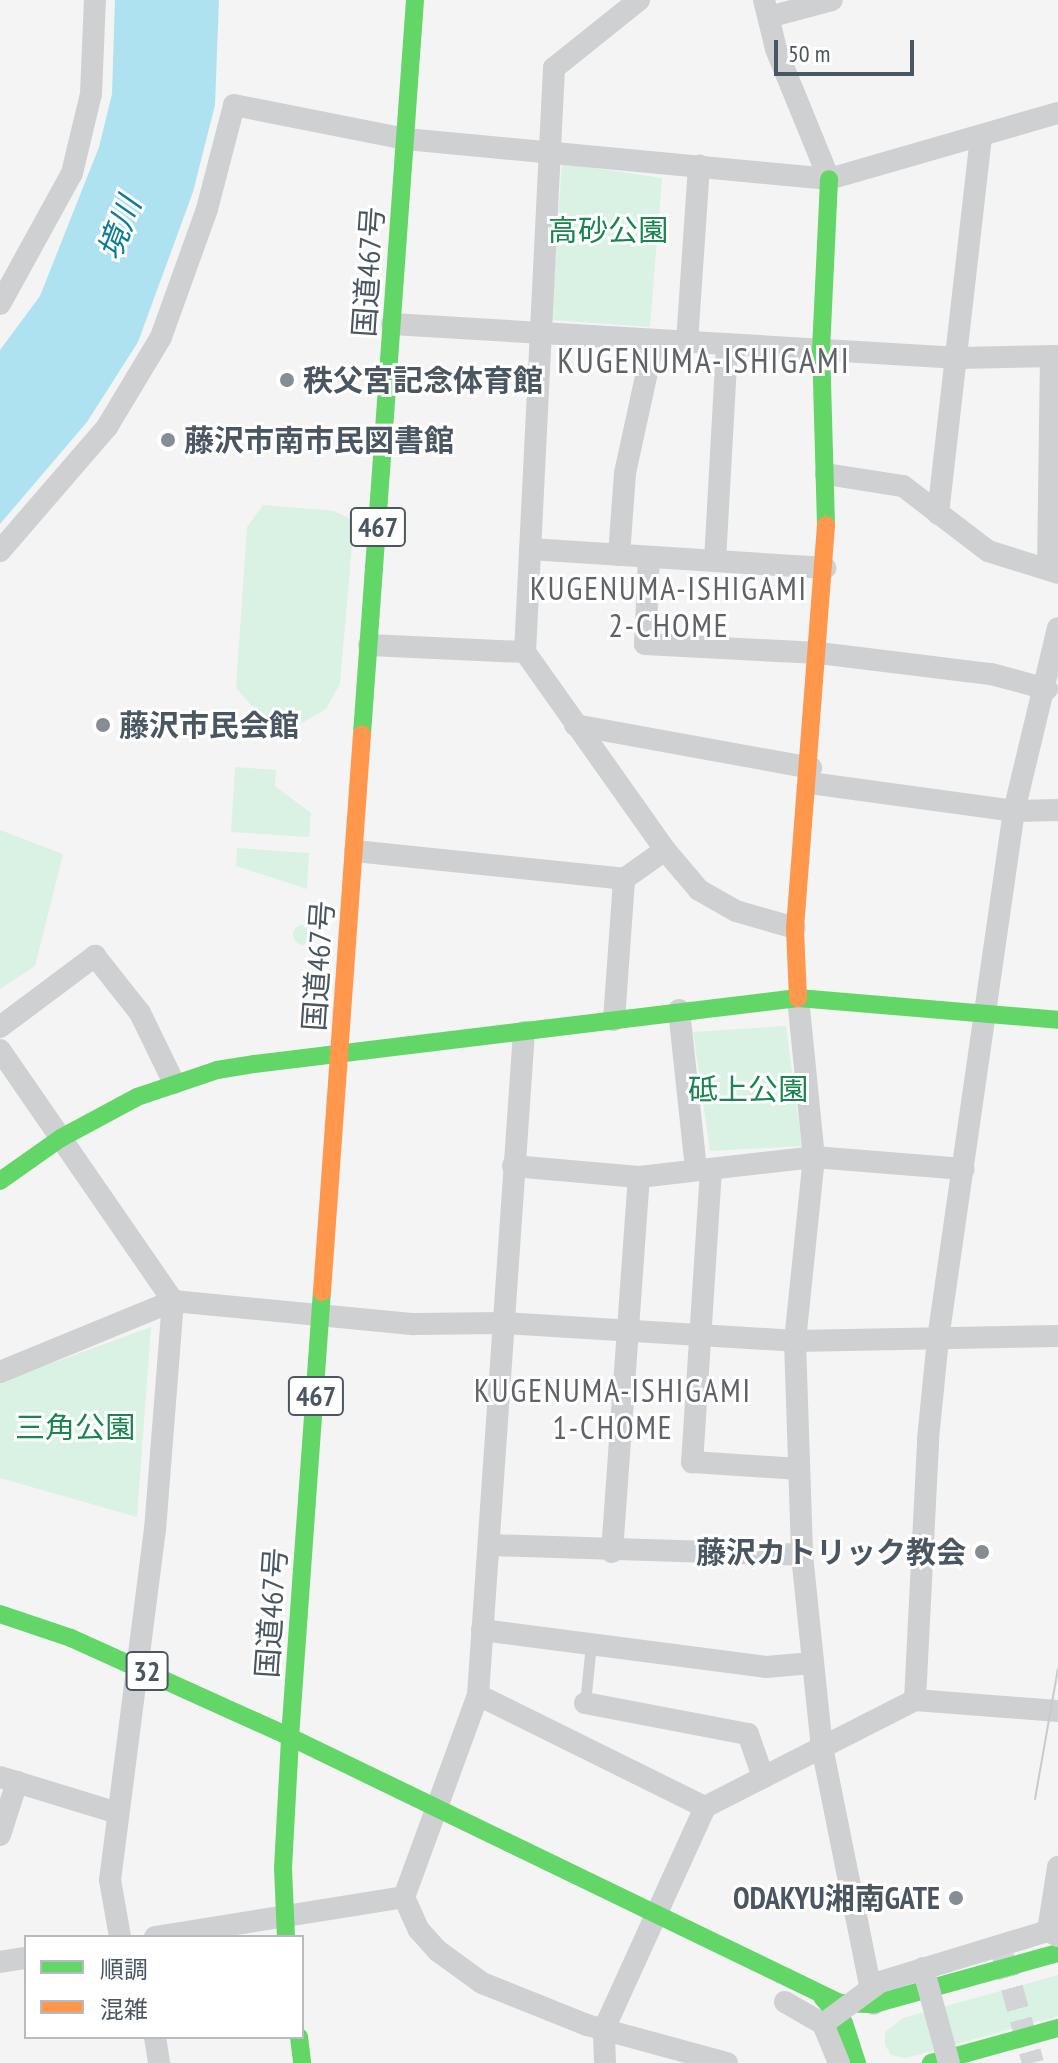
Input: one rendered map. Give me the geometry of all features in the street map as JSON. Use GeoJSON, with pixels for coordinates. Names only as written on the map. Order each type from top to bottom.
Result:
{"type":"FeatureCollection","features":[{"type":"Feature","properties":{"kind":"main road","name":"国道467号"},"geometry":{"type":"LineString","coordinates":[[285,1928],[290,1737],[415,0]]}},
{"type":"Feature","properties":{"kind":"main road"},"geometry":{"type":"LineString","coordinates":[[798,998],[795,928],[825,568],[826,474],[821,350],[829,179]]}},
{"type":"Feature","properties":{"kind":"main road"},"geometry":{"type":"LineString","coordinates":[[0,1181],[61,1138],[174,1083],[217,1070],[679,1010],[798,998],[1058,1020]]}},
{"type":"Feature","properties":{"kind":"main road","name":"32"},"geometry":{"type":"LineString","coordinates":[[0,1614],[138,1667],[290,1737]]}},
{"type":"Feature","properties":{"kind":"main road"},"geometry":{"type":"LineString","coordinates":[[290,1737],[822,1997],[844,2023],[853,2060]]}},
{"type":"Feature","properties":{"kind":"main road"},"geometry":{"type":"LineString","coordinates":[[822,1997],[1054,1942]]}},
{"type":"Feature","properties":{"kind":"main road"},"geometry":{"type":"LineString","coordinates":[[853,2060],[860,2021],[875,1985]]}},
{"type":"Feature","properties":{"kind":"main road"},"geometry":{"type":"LineString","coordinates":[[931,2063],[1058,2028]]}},
{"type":"Feature","properties":{"kind":"main road"},"geometry":{"type":"LineString","coordinates":[[299,2039],[302,2063]]}},
{"type":"Feature","properties":{"kind":"street"},"geometry":{"type":"LineString","coordinates":[[0,304],[72,173],[91,94],[95,0]]}},
{"type":"Feature","properties":{"kind":"street"},"geometry":{"type":"LineString","coordinates":[[639,0],[554,68],[525,652],[665,850],[714,901],[795,928]]}},
{"type":"Feature","properties":{"kind":"street"},"geometry":{"type":"LineString","coordinates":[[829,179],[787,79],[766,9],[832,0]]}},
{"type":"Feature","properties":{"kind":"street"},"geometry":{"type":"LineString","coordinates":[[0,551],[107,427],[161,337],[207,209],[234,105],[406,139],[829,179],[1058,113]]}},
{"type":"Feature","properties":{"kind":"street"},"geometry":{"type":"LineString","coordinates":[[938,514],[959,358],[981,135]]}},
{"type":"Feature","properties":{"kind":"street"},"geometry":{"type":"LineString","coordinates":[[687,342],[699,165]]}},
{"type":"Feature","properties":{"kind":"street"},"geometry":{"type":"LineString","coordinates":[[392,324],[959,358],[1054,356],[1053,571],[988,551],[903,486],[826,474]]}},
{"type":"Feature","properties":{"kind":"street"},"geometry":{"type":"LineString","coordinates":[[619,555],[625,473],[654,340]]}},
{"type":"Feature","properties":{"kind":"street"},"geometry":{"type":"LineString","coordinates":[[715,561],[727,344]]}},
{"type":"Feature","properties":{"kind":"street"},"geometry":{"type":"LineString","coordinates":[[530,549],[825,568]]}},
{"type":"Feature","properties":{"kind":"street"},"geometry":{"type":"LineString","coordinates":[[649,557],[645,644],[819,653],[991,674],[1047,689]]}},
{"type":"Feature","properties":{"kind":"street"},"geometry":{"type":"LineString","coordinates":[[915,1700],[928,1439],[938,1339],[988,1014],[1014,811],[1047,689],[1058,628]]}},
{"type":"Feature","properties":{"kind":"street"},"geometry":{"type":"LineString","coordinates":[[369,645],[525,652]]}},
{"type":"Feature","properties":{"kind":"street"},"geometry":{"type":"LineString","coordinates":[[575,725],[810,775],[1014,811],[1058,810]]}},
{"type":"Feature","properties":{"kind":"street"},"geometry":{"type":"LineString","coordinates":[[355,851],[624,879],[665,850]]}},
{"type":"Feature","properties":{"kind":"street"},"geometry":{"type":"LineString","coordinates":[[614,1020],[624,879]]}},
{"type":"Feature","properties":{"kind":"street"},"geometry":{"type":"LineString","coordinates":[[0,1027],[95,956],[140,1013],[174,1083]]}},
{"type":"Feature","properties":{"kind":"street"},"geometry":{"type":"LineString","coordinates":[[798,998],[814,1157],[795,1341],[802,1555],[822,1747],[875,1985]]}},
{"type":"Feature","properties":{"kind":"street"},"geometry":{"type":"LineString","coordinates":[[679,1010],[703,1170],[702,1337],[692,1462],[799,1469]]}},
{"type":"Feature","properties":{"kind":"street"},"geometry":{"type":"LineString","coordinates":[[524,1032],[478,1695],[404,1897],[419,1930],[462,1972],[604,2029],[727,2063]]}},
{"type":"Feature","properties":{"kind":"street"},"geometry":{"type":"LineString","coordinates":[[0,1050],[173,1301],[138,1667],[110,1880],[120,1935]]}},
{"type":"Feature","properties":{"kind":"street"},"geometry":{"type":"LineString","coordinates":[[513,1166],[639,1177],[814,1157],[964,1169]]}},
{"type":"Feature","properties":{"kind":"street"},"geometry":{"type":"LineString","coordinates":[[612,1552],[639,1177]]}},
{"type":"Feature","properties":{"kind":"street"},"geometry":{"type":"LineString","coordinates":[[0,1372],[173,1301],[414,1324],[503,1323],[795,1341],[1058,1336]]}},
{"type":"Feature","properties":{"kind":"street"},"geometry":{"type":"LineString","coordinates":[[489,1545],[612,1552],[802,1555]]}},
{"type":"Feature","properties":{"kind":"street"},"geometry":{"type":"LineString","coordinates":[[482,1630],[766,1667],[812,1663]]}},
{"type":"Feature","properties":{"kind":"street"},"geometry":{"type":"LineString","coordinates":[[478,1695],[705,1807]]}},
{"type":"Feature","properties":{"kind":"street"},"geometry":{"type":"LineString","coordinates":[[605,2063],[604,2029],[653,1914],[705,1807],[915,1700],[1058,1711]]}},
{"type":"Feature","properties":{"kind":"street"},"geometry":{"type":"LineString","coordinates":[[585,1703],[748,1734],[763,1777]]}},
{"type":"Feature","properties":{"kind":"street"},"geometry":{"type":"LineString","coordinates":[[0,1835],[8,1780],[118,1813]]}},
{"type":"Feature","properties":{"kind":"street"},"geometry":{"type":"LineString","coordinates":[[823,2024],[875,1985],[923,1968],[1054,1942],[1055,1868]]}},
{"type":"Feature","properties":{"kind":"street"},"geometry":{"type":"LineString","coordinates":[[184,1935],[285,1928],[404,1897]]}},
{"type":"Feature","properties":{"kind":"street"},"geometry":{"type":"LineString","coordinates":[[0,1962],[24,1958]]}},
{"type":"Feature","properties":{"kind":"street"},"geometry":{"type":"LineString","coordinates":[[923,1968],[949,2063]]}},
{"type":"Feature","properties":{"kind":"street"},"geometry":{"type":"LineString","coordinates":[[785,2002],[823,2024],[853,2060]]}},
{"type":"Feature","properties":{"kind":"street"},"geometry":{"type":"LineString","coordinates":[[155,2039],[159,2063]]}},
{"type":"Feature","properties":{"kind":"lane"},"geometry":{"type":"LineString","coordinates":[[585,1703],[591,1644]]}},
{"type":"Feature","properties":{"kind":"green space","name":"高砂公園"},"geometry":{"type":"Polygon","coordinates":[[[562,163],[662,178],[650,327],[551,320],[562,163]]]}},
{"type":"Feature","properties":{"kind":"green space"},"geometry":{"type":"Polygon","coordinates":[[[263,505],[334,511],[349,518],[353,534],[340,684],[326,709],[291,729],[271,728],[236,688],[247,527],[263,505]]]}},
{"type":"Feature","properties":{"kind":"green space"},"geometry":{"type":"Polygon","coordinates":[[[235,767],[276,770],[275,786],[311,813],[309,837],[231,832],[235,767]]]}},
{"type":"Feature","properties":{"kind":"green space"},"geometry":{"type":"Polygon","coordinates":[[[0,830],[63,854],[35,966],[0,989],[0,830]]]}},
{"type":"Feature","properties":{"kind":"green space"},"geometry":{"type":"Polygon","coordinates":[[[237,848],[309,853],[307,889],[236,866],[237,848]]]}},
{"type":"Feature","properties":{"kind":"green space"},"geometry":{"type":"Polygon","coordinates":[[[303,925],[310,928],[313,935],[310,942],[303,945],[296,942],[293,935],[296,928],[303,925]]]}},
{"type":"Feature","properties":{"kind":"green space","name":"砥上公園"},"geometry":{"type":"Polygon","coordinates":[[[786,1026],[802,1146],[710,1151],[693,1032],[786,1026]]]}},
{"type":"Feature","properties":{"kind":"green space","name":"三角公園"},"geometry":{"type":"Polygon","coordinates":[[[151,1327],[137,1517],[0,1478],[0,1382],[151,1327]]]}},
{"type":"Feature","properties":{"kind":"green space"},"geometry":{"type":"Polygon","coordinates":[[[1058,1975],[1058,2016],[906,2058],[891,2055],[885,2045],[885,2032],[903,2018],[1058,1975]]]}},
{"type":"Feature","properties":{"kind":"water","name":"境川"},"geometry":{"type":"Polygon","coordinates":[[[115,0],[219,0],[215,105],[193,192],[138,342],[87,422],[0,524],[0,350],[40,296],[99,147],[112,94],[115,0]]]}},
{"type":"Feature","properties":{"kind":"tunnel"},"geometry":{"type":"LineString","coordinates":[[1003,1956],[1033,2063]]}},
{"type":"Feature","properties":{"kind":"tram line"},"geometry":{"type":"LineString","coordinates":[[1035,1799],[1058,1669]]}},
{"type":"Feature","properties":{"kind":"traffic: fast"},"geometry":{"type":"LineString","coordinates":[[362,734],[415,0]]}},
{"type":"Feature","properties":{"kind":"traffic: fast"},"geometry":{"type":"LineString","coordinates":[[826,525],[821,350],[829,179]]}},
{"type":"Feature","properties":{"kind":"traffic: fast"},"geometry":{"type":"LineString","coordinates":[[0,1181],[61,1138],[137,1097],[217,1070],[254,1064],[798,998],[1058,1020]]}},
{"type":"Feature","properties":{"kind":"traffic: fast"},"geometry":{"type":"LineString","coordinates":[[286,1935],[283,1868],[290,1737],[322,1292]]}},
{"type":"Feature","properties":{"kind":"traffic: fast"},"geometry":{"type":"LineString","coordinates":[[0,1614],[71,1638],[290,1737]]}},
{"type":"Feature","properties":{"kind":"traffic: fast"},"geometry":{"type":"LineString","coordinates":[[290,1737],[840,2003],[874,2004],[1058,1953]]}},
{"type":"Feature","properties":{"kind":"traffic: fast"},"geometry":{"type":"LineString","coordinates":[[822,1997],[844,2023],[857,2063]]}},
{"type":"Feature","properties":{"kind":"traffic: fast"},"geometry":{"type":"LineString","coordinates":[[931,2063],[1058,2028]]}},
{"type":"Feature","properties":{"kind":"traffic: fast"},"geometry":{"type":"LineString","coordinates":[[299,2039],[302,2063]]}},
{"type":"Feature","properties":{"kind":"traffic: slow"},"geometry":{"type":"LineString","coordinates":[[798,998],[795,928],[826,525]]}},
{"type":"Feature","properties":{"kind":"traffic: slow"},"geometry":{"type":"LineString","coordinates":[[322,1292],[362,734]]}},
{"type":"Feature","properties":{"kind":"place","name":"秩父宮記念体育館"},"geometry":{"type":"Point","coordinates":[287,380]}},
{"type":"Feature","properties":{"kind":"place","name":"藤沢市南市民図書館"},"geometry":{"type":"Point","coordinates":[168,440]}},
{"type":"Feature","properties":{"kind":"place","name":"藤沢市民会館"},"geometry":{"type":"Point","coordinates":[103,725]}},
{"type":"Feature","properties":{"kind":"place","name":"藤沢カトリック教会"},"geometry":{"type":"Point","coordinates":[982,1552]}},
{"type":"Feature","properties":{"kind":"place","name":"ODAKYU湘南GATE"},"geometry":{"type":"Point","coordinates":[956,1898]}},
{"type":"Feature","properties":{"kind":"district","name":"KUGENUMA-ISHIGAMI"},"geometry":{"type":"Point","coordinates":[704,361]}},
{"type":"Feature","properties":{"kind":"district","name":"KUGENUMA-ISHIGAMI 2-CHOME"},"geometry":{"type":"Point","coordinates":[669,608]}},
{"type":"Feature","properties":{"kind":"district","name":"KUGENUMA-ISHIGAMI 1-CHOME"},"geometry":{"type":"Point","coordinates":[613,1410]}}]}
